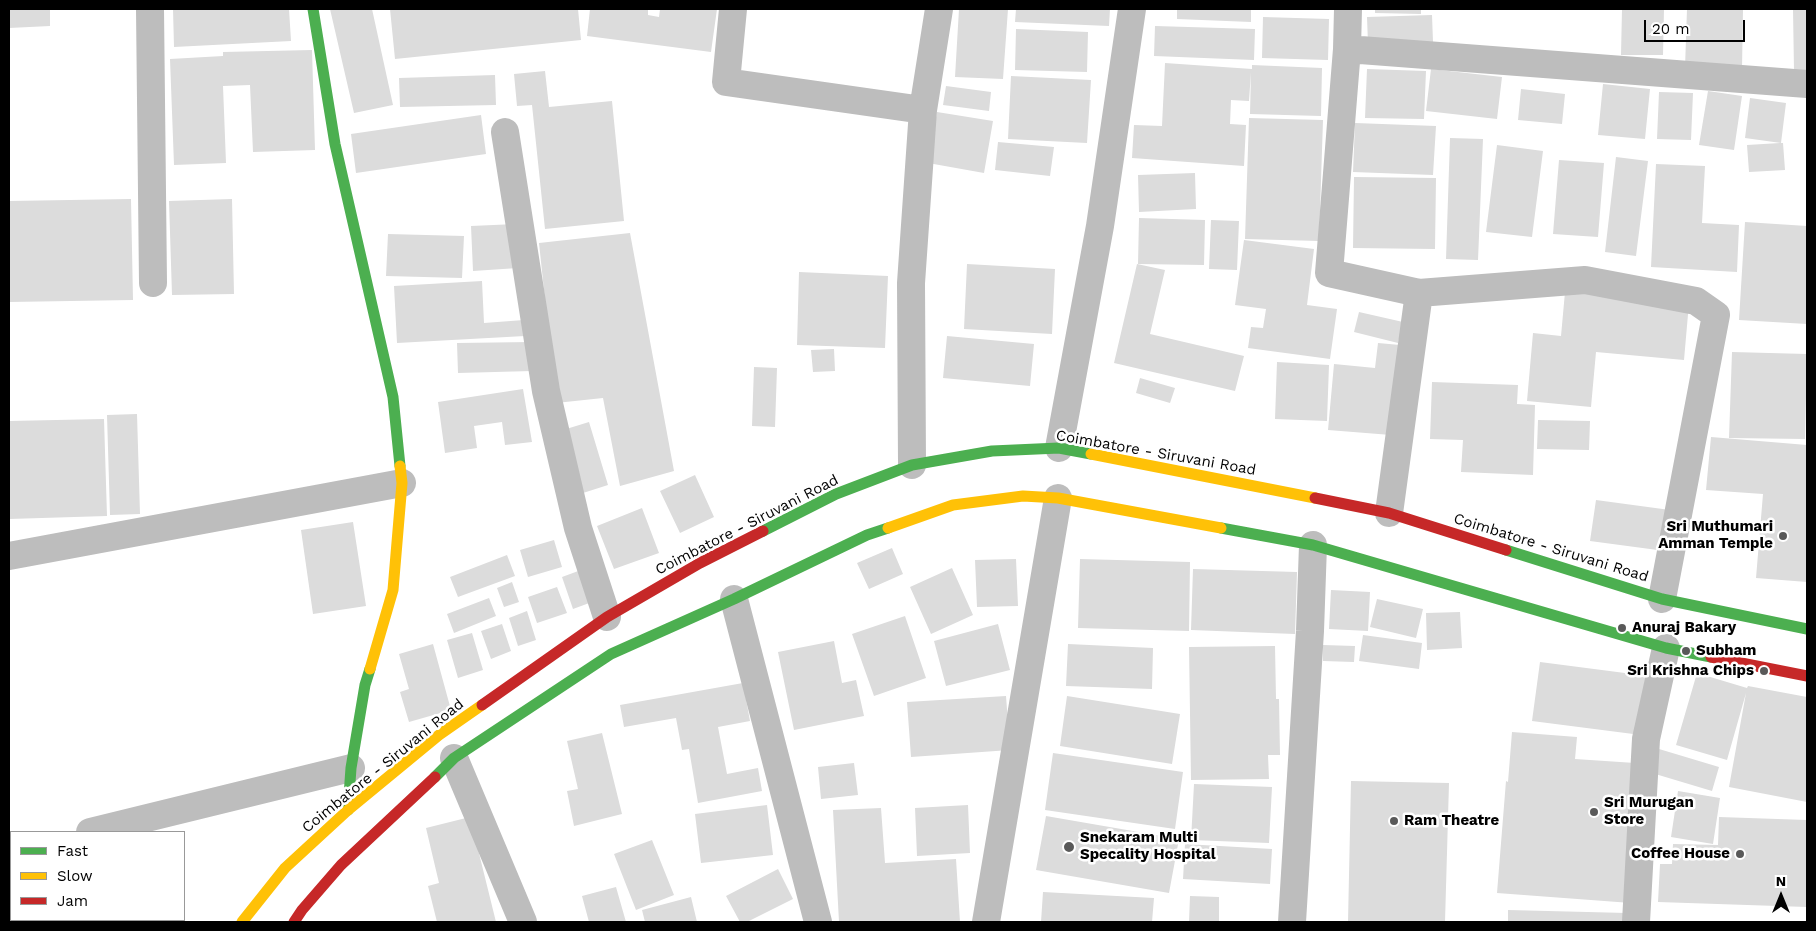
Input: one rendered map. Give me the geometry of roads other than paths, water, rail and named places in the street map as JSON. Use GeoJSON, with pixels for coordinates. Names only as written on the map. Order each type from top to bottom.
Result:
{"type":"FeatureCollection","features":[{"type":"Feature","properties":{"kind":"main road"},"geometry":{"type":"LineString","coordinates":[[313,9],[335,144],[393,397],[402,483],[393,590],[365,685],[351,768],[348,810]]}},
{"type":"Feature","properties":{"kind":"main road","name":"Coimbatore - Siruvani Road"},"geometry":{"type":"LineString","coordinates":[[242,922],[285,868],[348,810],[439,735],[606,617],[700,563],[836,494],[912,465],[992,451],[1058,448],[1389,513],[1662,598],[1807,629]]}},
{"type":"Feature","properties":{"kind":"main road"},"geometry":{"type":"LineString","coordinates":[[294,922],[341,865],[454,758],[611,654],[868,535],[953,505],[1023,496],[1058,498],[1313,545],[1666,648],[1807,676]]}},
{"type":"Feature","properties":{"kind":"street"},"geometry":{"type":"LineString","coordinates":[[150,9],[153,284]]}},
{"type":"Feature","properties":{"kind":"street"},"geometry":{"type":"LineString","coordinates":[[733,9],[726,82],[923,110]]}},
{"type":"Feature","properties":{"kind":"street"},"geometry":{"type":"LineString","coordinates":[[912,465],[911,283],[923,110],[939,9]]}},
{"type":"Feature","properties":{"kind":"street"},"geometry":{"type":"LineString","coordinates":[[1058,448],[1100,226],[1132,9]]}},
{"type":"Feature","properties":{"kind":"street"},"geometry":{"type":"LineString","coordinates":[[1348,9],[1347,49],[1329,273],[1419,293],[1585,280],[1696,301],[1716,315],[1662,598]]}},
{"type":"Feature","properties":{"kind":"street"},"geometry":{"type":"LineString","coordinates":[[1347,49],[1807,84]]}},
{"type":"Feature","properties":{"kind":"street"},"geometry":{"type":"LineString","coordinates":[[505,132],[546,391],[578,528],[606,617]]}},
{"type":"Feature","properties":{"kind":"street"},"geometry":{"type":"LineString","coordinates":[[1389,513],[1419,293]]}},
{"type":"Feature","properties":{"kind":"street"},"geometry":{"type":"LineString","coordinates":[[9,556],[402,483]]}},
{"type":"Feature","properties":{"kind":"street"},"geometry":{"type":"LineString","coordinates":[[986,922],[1058,498]]}},
{"type":"Feature","properties":{"kind":"street"},"geometry":{"type":"LineString","coordinates":[[1292,922],[1310,631],[1313,545]]}},
{"type":"Feature","properties":{"kind":"street"},"geometry":{"type":"LineString","coordinates":[[734,598],[818,922]]}},
{"type":"Feature","properties":{"kind":"street"},"geometry":{"type":"LineString","coordinates":[[1636,922],[1646,739],[1666,648]]}},
{"type":"Feature","properties":{"kind":"street"},"geometry":{"type":"LineString","coordinates":[[454,758],[523,922]]}},
{"type":"Feature","properties":{"kind":"street"},"geometry":{"type":"LineString","coordinates":[[94,831],[351,768]]}},
{"type":"Feature","properties":{"kind":"place","name":"Sri Muthumari Amman Temple"},"geometry":{"type":"Point","coordinates":[1783,536]}},
{"type":"Feature","properties":{"kind":"place","name":"Anuraj Bakary"},"geometry":{"type":"Point","coordinates":[1622,628]}},
{"type":"Feature","properties":{"kind":"place","name":"Subham"},"geometry":{"type":"Point","coordinates":[1686,651]}},
{"type":"Feature","properties":{"kind":"place","name":"Sri Krishna Chips"},"geometry":{"type":"Point","coordinates":[1764,671]}},
{"type":"Feature","properties":{"kind":"place","name":"Sri Murugan Store"},"geometry":{"type":"Point","coordinates":[1594,812]}},
{"type":"Feature","properties":{"kind":"place","name":"Ram Theatre"},"geometry":{"type":"Point","coordinates":[1394,821]}},
{"type":"Feature","properties":{"kind":"place","name":"Snekaram Multi Specality Hospital"},"geometry":{"type":"Point","coordinates":[1069,847]}},
{"type":"Feature","properties":{"kind":"place","name":"Coffee House"},"geometry":{"type":"Point","coordinates":[1740,854]}}]}
